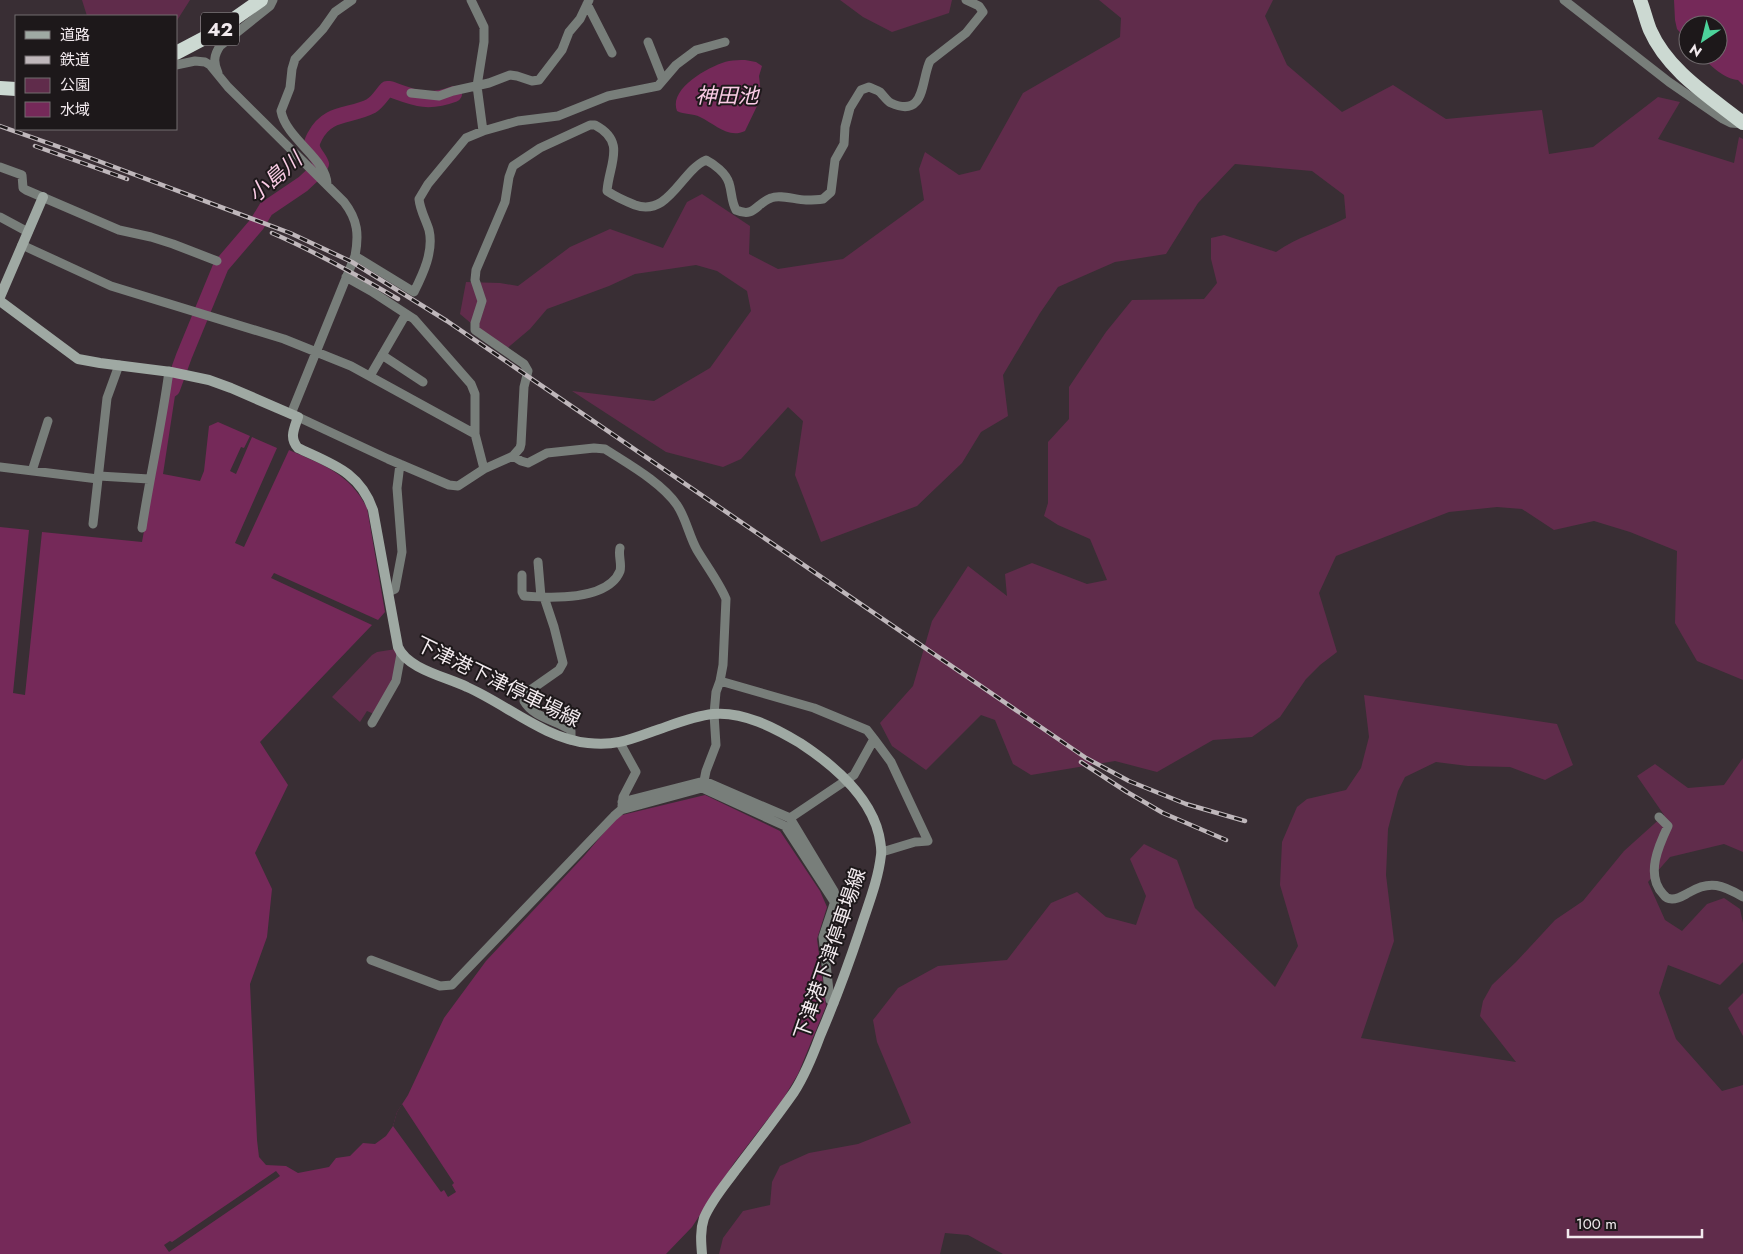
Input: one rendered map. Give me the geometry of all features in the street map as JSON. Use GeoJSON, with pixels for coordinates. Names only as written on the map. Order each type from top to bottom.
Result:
{"type":"FeatureCollection","features":[{"type":"Feature","properties":{"kind":"highway","name":"42"},"geometry":{"type":"LineString","coordinates":[[178,52],[214,33],[261,0]]}},
{"type":"Feature","properties":{"kind":"highway"},"geometry":{"type":"LineString","coordinates":[[1640,0],[1650,30],[1664,53],[1682,73],[1743,124]]}},
{"type":"Feature","properties":{"kind":"highway"},"geometry":{"type":"LineString","coordinates":[[0,88],[15,89]]}},
{"type":"Feature","properties":{"kind":"main road"},"geometry":{"type":"LineString","coordinates":[[43,197],[0,299],[74,357],[83,361],[173,372],[220,384],[295,415]]}},
{"type":"Feature","properties":{"kind":"main road","name":"下津港下津停車場線"},"geometry":{"type":"LineString","coordinates":[[295,415],[292,433],[294,444],[298,448],[345,471],[360,484],[370,500],[398,647],[406,659],[439,677],[467,686],[552,733],[586,743],[620,743],[672,725],[714,714],[728,714],[752,720],[781,732],[807,749],[846,780],[868,808],[878,832],[882,852],[877,877],[834,1003],[811,1060],[795,1090],[714,1199],[704,1220],[700,1239],[702,1254]]}},
{"type":"Feature","properties":{"kind":"street"},"geometry":{"type":"LineString","coordinates":[[220,77],[214,60],[216,51],[225,41],[270,6],[273,0]]}},
{"type":"Feature","properties":{"kind":"street"},"geometry":{"type":"LineString","coordinates":[[327,185],[326,174],[287,126],[281,111],[290,88],[295,59],[323,29],[335,12],[352,0]]}},
{"type":"Feature","properties":{"kind":"street"},"geometry":{"type":"LineString","coordinates":[[471,0],[484,27],[484,42],[477,86],[483,131]]}},
{"type":"Feature","properties":{"kind":"street"},"geometry":{"type":"LineString","coordinates":[[178,65],[195,61],[205,62],[348,207],[355,220],[358,237],[355,256],[315,352],[295,415],[400,464],[449,485],[458,486],[484,470],[513,456],[521,444],[524,387],[528,371],[524,364],[475,330],[475,322],[482,301],[475,276],[505,202],[509,177],[517,163],[540,148],[590,125],[595,125],[610,138],[615,149],[615,158],[608,179],[607,190],[615,197],[643,208],[654,206],[665,200],[698,164],[706,160],[715,164],[728,180],[732,203],[736,210],[744,214],[753,211],[770,198],[777,196],[798,200],[822,200],[831,192],[835,160],[844,144],[845,128],[850,108],[861,90],[870,87],[879,92],[890,103],[902,106],[911,105],[918,101],[930,61],[966,33],[983,12],[979,6],[966,0]]}},
{"type":"Feature","properties":{"kind":"street"},"geometry":{"type":"LineString","coordinates":[[1564,0],[1679,90],[1723,120],[1736,125],[1743,124]]}},
{"type":"Feature","properties":{"kind":"street"},"geometry":{"type":"LineString","coordinates":[[411,93],[439,96],[510,75],[532,81],[539,80],[562,50],[569,32],[580,19],[588,2]]}},
{"type":"Feature","properties":{"kind":"street"},"geometry":{"type":"LineString","coordinates":[[588,2],[612,53]]}},
{"type":"Feature","properties":{"kind":"street"},"geometry":{"type":"LineString","coordinates":[[648,42],[663,80]]}},
{"type":"Feature","properties":{"kind":"street"},"geometry":{"type":"LineString","coordinates":[[355,256],[414,292],[426,261],[430,242],[429,232],[419,199],[428,184],[464,140],[483,131],[518,121],[558,116],[599,98],[660,85],[676,65],[696,50],[725,42]]}},
{"type":"Feature","properties":{"kind":"street"},"geometry":{"type":"LineString","coordinates":[[0,167],[22,176],[24,189],[118,230],[158,239],[217,260]]}},
{"type":"Feature","properties":{"kind":"street"},"geometry":{"type":"LineString","coordinates":[[0,217],[28,232]]}},
{"type":"Feature","properties":{"kind":"street"},"geometry":{"type":"LineString","coordinates":[[22,245],[111,286],[284,339],[351,366],[475,434]]}},
{"type":"Feature","properties":{"kind":"street"},"geometry":{"type":"LineString","coordinates":[[346,277],[414,319],[471,384],[475,394],[475,434],[484,470]]}},
{"type":"Feature","properties":{"kind":"street"},"geometry":{"type":"LineString","coordinates":[[370,376],[406,314]]}},
{"type":"Feature","properties":{"kind":"street"},"geometry":{"type":"LineString","coordinates":[[382,355],[423,382]]}},
{"type":"Feature","properties":{"kind":"street"},"geometry":{"type":"LineString","coordinates":[[93,524],[107,398],[118,366]]}},
{"type":"Feature","properties":{"kind":"street"},"geometry":{"type":"LineString","coordinates":[[142,528],[149,479],[173,372]]}},
{"type":"Feature","properties":{"kind":"street"},"geometry":{"type":"LineString","coordinates":[[32,471],[48,421]]}},
{"type":"Feature","properties":{"kind":"street"},"geometry":{"type":"LineString","coordinates":[[513,456],[528,463],[554,452],[594,448],[605,449],[666,491],[678,506],[693,542],[726,600],[723,665],[716,692],[714,714],[716,745],[704,781]]}},
{"type":"Feature","properties":{"kind":"street"},"geometry":{"type":"LineString","coordinates":[[388,592],[395,589],[402,552],[397,488],[400,464]]}},
{"type":"Feature","properties":{"kind":"street"},"geometry":{"type":"LineString","coordinates":[[0,467],[98,477],[149,479]]}},
{"type":"Feature","properties":{"kind":"street"},"geometry":{"type":"LineString","coordinates":[[522,575],[523,595],[573,597],[590,593],[605,586],[620,571],[620,548]]}},
{"type":"Feature","properties":{"kind":"street"},"geometry":{"type":"LineString","coordinates":[[538,562],[542,597],[554,627],[563,664],[559,670],[531,689],[526,695],[524,702],[538,714],[569,729],[571,740]]}},
{"type":"Feature","properties":{"kind":"street"},"geometry":{"type":"LineString","coordinates":[[372,723],[396,681],[401,654]]}},
{"type":"Feature","properties":{"kind":"street"},"geometry":{"type":"LineString","coordinates":[[720,681],[814,708],[867,730],[891,762],[928,842],[915,842],[882,852]]}},
{"type":"Feature","properties":{"kind":"street"},"geometry":{"type":"LineString","coordinates":[[790,818],[854,775],[874,740]]}},
{"type":"Feature","properties":{"kind":"street"},"geometry":{"type":"LineString","coordinates":[[371,960],[440,986],[452,985],[622,806],[623,797],[636,772],[620,743]]}},
{"type":"Feature","properties":{"kind":"street"},"geometry":{"type":"LineString","coordinates":[[622,806],[704,781],[790,818],[834,891],[836,898],[823,937],[830,1000],[834,1003]]}},
{"type":"Feature","properties":{"kind":"street"},"geometry":{"type":"LineString","coordinates":[[622,806],[702,788],[785,826],[835,903]]}},
{"type":"Feature","properties":{"kind":"street"},"geometry":{"type":"LineString","coordinates":[[1659,817],[1668,826],[1657,851],[1654,872],[1660,892],[1667,898],[1674,900],[1706,884],[1717,885],[1743,897]]}},
{"type":"Feature","properties":{"kind":"green space"},"geometry":{"type":"Polygon","coordinates":[[[82,0],[190,0],[178,19],[178,15],[87,15],[82,0]]]}},
{"type":"Feature","properties":{"kind":"green space"},"geometry":{"type":"Polygon","coordinates":[[[840,0],[952,0],[949,13],[892,32],[863,17],[840,0]]]}},
{"type":"Feature","properties":{"kind":"green space"},"geometry":{"type":"Polygon","coordinates":[[[1099,0],[1273,0],[1265,16],[1287,65],[1342,112],[1393,85],[1446,119],[1542,110],[1549,154],[1593,147],[1658,97],[1680,102],[1658,139],[1734,163],[1739,137],[1743,139],[1743,680],[1697,661],[1675,623],[1677,551],[1630,532],[1594,521],[1554,530],[1522,509],[1497,507],[1449,512],[1336,556],[1319,593],[1337,652],[1306,679],[1280,717],[1252,737],[1213,740],[1157,772],[1115,761],[1031,775],[1013,764],[995,720],[981,715],[926,770],[892,746],[880,723],[913,686],[932,621],[968,566],[1007,596],[1005,574],[1032,563],[1087,584],[1107,580],[1090,539],[1058,525],[1044,516],[1048,503],[1048,442],[1069,419],[1069,387],[1106,332],[1132,300],[1204,299],[1217,283],[1211,259],[1211,238],[1224,235],[1276,252],[1293,242],[1346,218],[1344,195],[1312,171],[1235,164],[1198,203],[1166,254],[1115,262],[1058,287],[1003,375],[1008,416],[981,432],[962,463],[917,506],[821,542],[795,475],[803,421],[788,407],[741,459],[723,467],[666,452],[572,391],[654,401],[710,368],[751,311],[747,291],[717,271],[696,265],[635,274],[609,286],[547,309],[530,329],[504,351],[460,314],[466,282],[500,283],[518,286],[570,247],[610,229],[663,248],[687,202],[702,194],[750,226],[749,254],[778,269],[843,259],[924,200],[919,169],[925,152],[959,175],[980,170],[1023,93],[1120,37],[1121,18],[1099,0]]]}},
{"type":"Feature","properties":{"kind":"green space"},"geometry":{"type":"Polygon","coordinates":[[[396,649],[396,668],[388,691],[374,714],[367,711],[360,722],[332,697],[372,655],[377,652],[396,649]]]}},
{"type":"Feature","properties":{"kind":"green space"},"geometry":{"type":"Polygon","coordinates":[[[1364,695],[1557,724],[1573,765],[1545,780],[1510,767],[1468,766],[1436,762],[1405,777],[1398,791],[1388,829],[1386,875],[1394,941],[1361,1038],[1516,1062],[1480,1016],[1483,1001],[1492,985],[1555,920],[1583,901],[1624,851],[1664,815],[1637,776],[1655,764],[1688,788],[1724,785],[1743,758],[1743,852],[1724,844],[1670,857],[1648,882],[1665,920],[1682,931],[1707,904],[1724,898],[1740,909],[1743,923],[1743,962],[1720,985],[1668,965],[1659,993],[1676,1039],[1722,1091],[1743,1085],[1743,1254],[1003,1254],[968,1235],[945,1233],[940,1254],[719,1254],[723,1238],[743,1211],[770,1205],[772,1182],[780,1166],[809,1153],[858,1144],[911,1123],[877,1042],[873,1020],[898,988],[938,966],[1007,960],[1051,903],[1077,892],[1106,917],[1136,925],[1146,896],[1130,859],[1144,844],[1177,860],[1195,908],[1275,987],[1298,946],[1280,885],[1282,842],[1297,807],[1307,799],[1346,790],[1361,768],[1369,737],[1364,695]]]}},
{"type":"Feature","properties":{"kind":"green space"},"geometry":{"type":"Polygon","coordinates":[[[1743,993],[1743,1036],[1728,1008],[1743,993]]]}},
{"type":"Feature","properties":{"kind":"water"},"geometry":{"type":"Polygon","coordinates":[[[1674,0],[1743,0],[1743,85],[1738,80],[1728,78],[1711,65],[1728,65],[1728,15],[1678,15],[1678,30],[1675,20],[1674,0]]]}},
{"type":"Feature","properties":{"kind":"water","name":"神田池"},"geometry":{"type":"Polygon","coordinates":[[[745,60],[756,62],[762,66],[759,76],[761,94],[745,131],[739,133],[727,132],[697,116],[677,111],[676,102],[679,94],[693,79],[721,63],[745,60]]]}},
{"type":"Feature","properties":{"kind":"water"},"geometry":{"type":"Polygon","coordinates":[[[172,375],[178,376],[163,474],[200,481],[204,471],[209,426],[218,422],[250,436],[244,448],[241,447],[230,471],[236,474],[252,437],[277,448],[235,543],[244,547],[289,450],[313,460],[334,472],[352,486],[367,508],[385,612],[378,620],[274,573],[271,578],[372,625],[260,742],[288,785],[255,853],[272,889],[267,937],[250,984],[257,1140],[259,1157],[266,1165],[286,1166],[298,1173],[329,1167],[336,1158],[350,1156],[363,1143],[375,1144],[386,1136],[393,1126],[397,1112],[408,1095],[444,1018],[486,961],[585,855],[618,816],[705,795],[780,831],[820,891],[827,907],[817,939],[826,1006],[798,1074],[783,1099],[734,1163],[692,1227],[666,1254],[0,1254],[0,527],[29,530],[13,693],[25,695],[42,532],[142,542],[172,375]]]}},
{"type":"Feature","properties":{"kind":"pier"},"geometry":{"type":"Polygon","coordinates":[[[402,1104],[454,1183],[452,1185],[456,1192],[448,1197],[444,1190],[441,1192],[393,1126],[397,1112],[402,1104]]]}},
{"type":"Feature","properties":{"kind":"pier"},"geometry":{"type":"Polygon","coordinates":[[[276,1171],[280,1176],[169,1252],[164,1245],[170,1241],[172,1242],[276,1171]]]}},
{"type":"Feature","properties":{"kind":"waterway","name":"小島川"},"geometry":{"type":"LineString","coordinates":[[172,389],[221,266],[257,224],[266,209],[303,184],[318,170],[321,164],[312,147],[312,142],[320,128],[333,118],[371,106],[387,89],[421,99],[436,99],[454,94]]}},
{"type":"Feature","properties":{"kind":"railway"},"geometry":{"type":"LineString","coordinates":[[0,126],[290,233],[352,262],[447,321],[1086,758],[1129,781],[1186,804],[1245,821]]}},
{"type":"Feature","properties":{"kind":"railway"},"geometry":{"type":"LineString","coordinates":[[35,146],[127,179]]}},
{"type":"Feature","properties":{"kind":"railway"},"geometry":{"type":"LineString","coordinates":[[272,233],[336,264],[398,299]]}},
{"type":"Feature","properties":{"kind":"railway"},"geometry":{"type":"LineString","coordinates":[[1081,762],[1163,813],[1226,840]]}}]}
